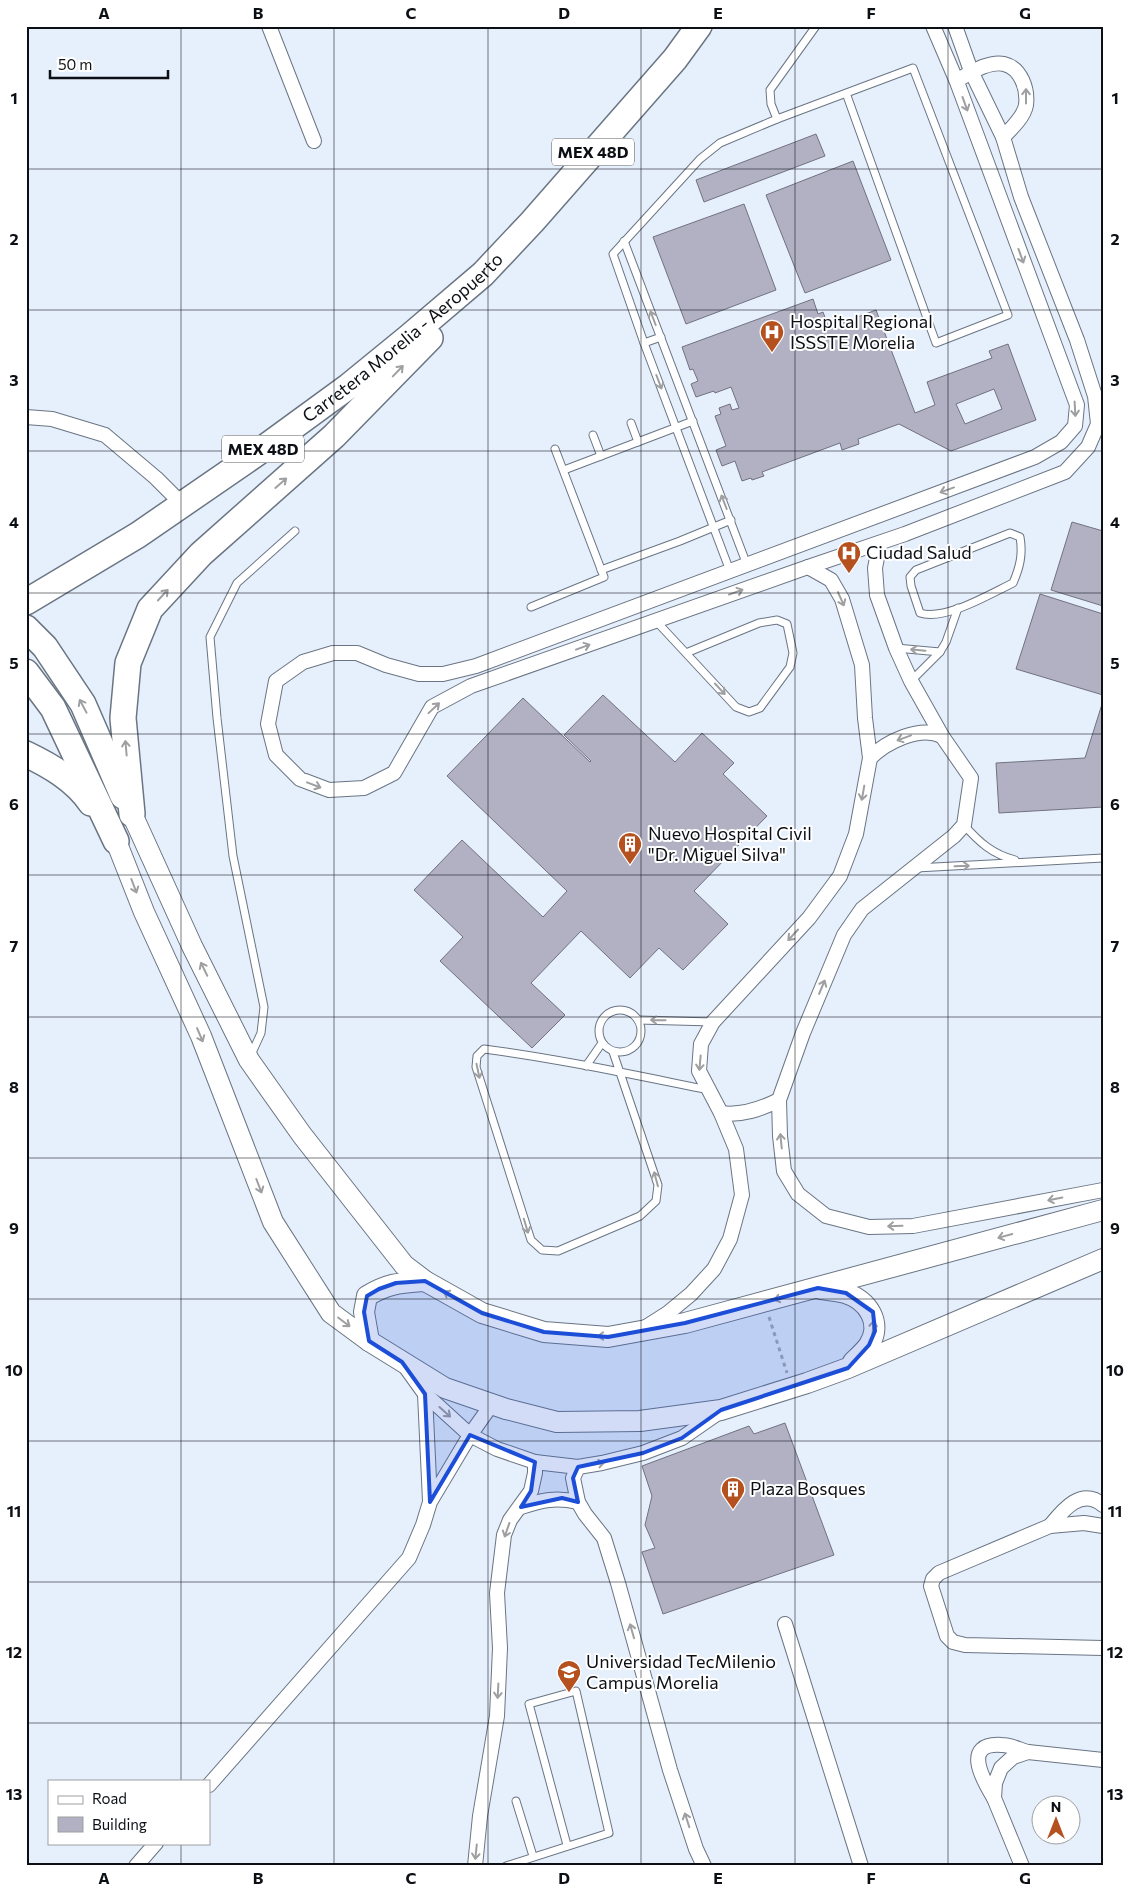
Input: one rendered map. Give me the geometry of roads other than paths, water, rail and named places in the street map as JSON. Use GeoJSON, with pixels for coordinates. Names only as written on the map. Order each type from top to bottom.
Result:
{"type":"FeatureCollection","features":[{"type":"Feature","properties":{"kind":"highway","name":"Carretera Morelia - Aeropuerto"},"geometry":{"type":"LineString","coordinates":[[26,602],[138,535],[260,451],[349,386],[409,338],[483,274],[532,222],[675,59],[699,26]]}},
{"type":"Feature","properties":{"kind":"highway"},"geometry":{"type":"LineString","coordinates":[[132,814],[123,718],[128,663],[150,609],[201,554],[334,436],[430,338],[483,274]]}},
{"type":"Feature","properties":{"kind":"highway"},"geometry":{"type":"LineString","coordinates":[[26,628],[45,647],[82,704],[132,814]]}},
{"type":"Feature","properties":{"kind":"highway"},"geometry":{"type":"LineString","coordinates":[[26,672],[53,708],[116,841]]}},
{"type":"Feature","properties":{"kind":"highway"},"geometry":{"type":"LineString","coordinates":[[26,754],[47,764],[80,788],[116,841]]}},
{"type":"Feature","properties":{"kind":"street"},"geometry":{"type":"LineString","coordinates":[[269,26],[314,141]]}},
{"type":"Feature","properties":{"kind":"street"},"geometry":{"type":"LineString","coordinates":[[933,26],[957,82],[1077,405],[1075,426],[1061,442],[1035,457],[476,666],[443,674],[419,674],[386,665],[357,653],[333,653],[303,662],[276,681],[268,724],[276,755],[300,779],[329,790],[364,788],[394,773],[432,707],[472,686],[880,543],[1065,472],[1088,448],[1098,424],[1095,396],[1077,340],[1021,197],[1003,137],[971,71],[955,26]]}},
{"type":"Feature","properties":{"kind":"street"},"geometry":{"type":"LineString","coordinates":[[957,82],[971,71],[984,66],[1004,64],[1018,72],[1026,87],[1026,107],[1015,124],[1003,137]]}},
{"type":"Feature","properties":{"kind":"street"},"geometry":{"type":"LineString","coordinates":[[26,417],[52,419],[105,435],[156,478],[182,504]]}},
{"type":"Feature","properties":{"kind":"street"},"geometry":{"type":"LineString","coordinates":[[880,543],[875,568],[876,595],[896,648],[911,681],[942,736],[971,778],[964,824],[954,836],[862,909],[844,935],[802,1033],[779,1100],[780,1136],[784,1170],[798,1194],[826,1216],[869,1227],[913,1226],[1103,1190]]}},
{"type":"Feature","properties":{"kind":"street"},"geometry":{"type":"LineString","coordinates":[[640,1331],[668,1313],[691,1294],[714,1269],[730,1239],[742,1194],[736,1149],[721,1113],[699,1072],[701,1044],[714,1022],[809,918],[840,876],[856,834],[870,758],[865,718],[862,665],[842,599],[830,580],[808,567]]}},
{"type":"Feature","properties":{"kind":"street"},"geometry":{"type":"LineString","coordinates":[[870,758],[878,750],[906,736],[934,732],[942,736]]}},
{"type":"Feature","properties":{"kind":"street"},"geometry":{"type":"LineString","coordinates":[[132,814],[192,946],[248,1060],[302,1136],[404,1265],[425,1281],[482,1313],[544,1332],[608,1337],[684,1323],[1103,1210]]}},
{"type":"Feature","properties":{"kind":"street"},"geometry":{"type":"LineString","coordinates":[[116,841],[144,912],[201,1036],[273,1222],[331,1313],[369,1341],[444,1388],[557,1422],[640,1421],[721,1410],[848,1368],[1103,1259]]}},
{"type":"Feature","properties":{"kind":"street"},"geometry":{"type":"LineString","coordinates":[[721,1113],[757,1111],[779,1100]]}},
{"type":"Feature","properties":{"kind":"street"},"geometry":{"type":"LineString","coordinates":[[369,1341],[364,1312],[367,1296],[396,1283],[425,1281]]}},
{"type":"Feature","properties":{"kind":"street"},"geometry":{"type":"LineString","coordinates":[[818,1288],[846,1293],[862,1302],[873,1312],[875,1331],[872,1338],[848,1368]]}},
{"type":"Feature","properties":{"kind":"street"},"geometry":{"type":"LineString","coordinates":[[402,1362],[425,1394],[470,1435],[497,1448],[535,1462],[578,1467],[643,1453],[682,1438],[721,1410]]}},
{"type":"Feature","properties":{"kind":"street"},"geometry":{"type":"LineString","coordinates":[[425,1394],[430,1502]]}},
{"type":"Feature","properties":{"kind":"street"},"geometry":{"type":"LineString","coordinates":[[210,1784],[409,1558],[423,1525],[430,1502],[470,1435],[492,1404]]}},
{"type":"Feature","properties":{"kind":"street"},"geometry":{"type":"LineString","coordinates":[[475,1866],[480,1816],[497,1716],[500,1648],[497,1592],[504,1535],[510,1520],[531,1491],[535,1473],[535,1462]]}},
{"type":"Feature","properties":{"kind":"street"},"geometry":{"type":"LineString","coordinates":[[578,1467],[573,1478],[578,1502],[604,1538],[670,1770],[696,1849],[704,1866]]}},
{"type":"Feature","properties":{"kind":"street"},"geometry":{"type":"LineString","coordinates":[[521,1507],[542,1500],[562,1498],[578,1502]]}},
{"type":"Feature","properties":{"kind":"street"},"geometry":{"type":"LineString","coordinates":[[1050,1526],[1072,1502],[1085,1499],[1103,1505]]}},
{"type":"Feature","properties":{"kind":"street"},"geometry":{"type":"LineString","coordinates":[[1103,1526],[1084,1523],[1050,1526],[939,1574],[933,1579],[932,1586],[947,1636],[953,1642],[965,1645],[1103,1648]]}},
{"type":"Feature","properties":{"kind":"street"},"geometry":{"type":"LineString","coordinates":[[785,1624],[861,1866]]}},
{"type":"Feature","properties":{"kind":"street"},"geometry":{"type":"LineString","coordinates":[[1022,1866],[994,1798],[977,1766],[980,1752],[988,1746],[1003,1745],[1028,1752],[1103,1760]]}},
{"type":"Feature","properties":{"kind":"street"},"geometry":{"type":"LineString","coordinates":[[994,1798],[995,1783],[1001,1768],[1013,1757],[1028,1752]]}},
{"type":"Feature","properties":{"kind":"street"},"geometry":{"type":"LineString","coordinates":[[136,1866],[155,1844]]}},
{"type":"Feature","properties":{"kind":"lane"},"geometry":{"type":"LineString","coordinates":[[777,119],[771,104],[770,90],[816,26]]}},
{"type":"Feature","properties":{"kind":"lane"},"geometry":{"type":"LineString","coordinates":[[730,571],[644,343],[613,254],[700,159],[720,143],[777,119],[846,93],[913,68],[1008,315],[936,343],[846,93]]}},
{"type":"Feature","properties":{"kind":"lane"},"geometry":{"type":"LineString","coordinates":[[624,241],[747,564]]}},
{"type":"Feature","properties":{"kind":"lane"},"geometry":{"type":"LineString","coordinates":[[644,343],[661,337]]}},
{"type":"Feature","properties":{"kind":"lane"},"geometry":{"type":"LineString","coordinates":[[564,470],[693,421]]}},
{"type":"Feature","properties":{"kind":"lane"},"geometry":{"type":"LineString","coordinates":[[631,423],[638,442]]}},
{"type":"Feature","properties":{"kind":"lane"},"geometry":{"type":"LineString","coordinates":[[594,435],[601,456]]}},
{"type":"Feature","properties":{"kind":"lane"},"geometry":{"type":"LineString","coordinates":[[531,607],[604,577],[555,449]]}},
{"type":"Feature","properties":{"kind":"lane"},"geometry":{"type":"LineString","coordinates":[[601,570],[730,520]]}},
{"type":"Feature","properties":{"kind":"lane"},"geometry":{"type":"LineString","coordinates":[[248,1060],[261,1033],[264,1008],[233,856],[210,637],[237,583],[295,531]]}},
{"type":"Feature","properties":{"kind":"lane"},"geometry":{"type":"LineString","coordinates":[[911,681],[940,652],[946,642],[958,608],[1013,583],[1020,565],[1022,548],[1020,537],[1010,533],[916,570],[910,577],[920,613],[937,614],[958,608]]}},
{"type":"Feature","properties":{"kind":"lane"},"geometry":{"type":"LineString","coordinates":[[656,621],[736,707],[749,712],[760,708],[790,667],[793,653],[788,624],[777,620],[758,622],[686,653]]}},
{"type":"Feature","properties":{"kind":"lane"},"geometry":{"type":"LineString","coordinates":[[896,648],[940,652]]}},
{"type":"Feature","properties":{"kind":"lane"},"geometry":{"type":"LineString","coordinates":[[964,824],[974,838],[987,849],[1003,857],[1020,862]]}},
{"type":"Feature","properties":{"kind":"lane"},"geometry":{"type":"LineString","coordinates":[[913,869],[1103,858]]}},
{"type":"Feature","properties":{"kind":"lane"},"geometry":{"type":"LineString","coordinates":[[613,1052],[628,1051],[639,1041],[641,1027],[633,1014],[627,1011],[619,1010],[605,1016],[598,1029],[599,1036],[602,1043],[613,1052],[621,1072],[658,1185],[656,1201],[640,1216],[558,1251],[542,1250],[531,1240],[476,1067],[477,1056],[484,1049],[525,1054],[621,1072],[709,1090]]}},
{"type":"Feature","properties":{"kind":"lane"},"geometry":{"type":"LineString","coordinates":[[638,1020],[714,1022]]}},
{"type":"Feature","properties":{"kind":"lane"},"geometry":{"type":"LineString","coordinates":[[586,1066],[602,1043]]}},
{"type":"Feature","properties":{"kind":"lane"},"geometry":{"type":"LineString","coordinates":[[506,1866],[609,1833],[576,1690],[529,1704],[567,1845]]}},
{"type":"Feature","properties":{"kind":"lane"},"geometry":{"type":"LineString","coordinates":[[516,1801],[533,1856]]}},
{"type":"Feature","properties":{"kind":"place","name":"Hospital Regional ISSSTE Morelia"},"geometry":{"type":"Point","coordinates":[772,353]}},
{"type":"Feature","properties":{"kind":"place","name":"Ciudad Salud"},"geometry":{"type":"Point","coordinates":[849,574]}},
{"type":"Feature","properties":{"kind":"place","name":"Nuevo Hospital Civil \"Dr. Miguel Silva\""},"geometry":{"type":"Point","coordinates":[630,865]}},
{"type":"Feature","properties":{"kind":"place","name":"Plaza Bosques"},"geometry":{"type":"Point","coordinates":[733,1510]}},
{"type":"Feature","properties":{"kind":"place","name":"Universidad TecMilenio Campus Morelia"},"geometry":{"type":"Point","coordinates":[569,1693]}}]}
